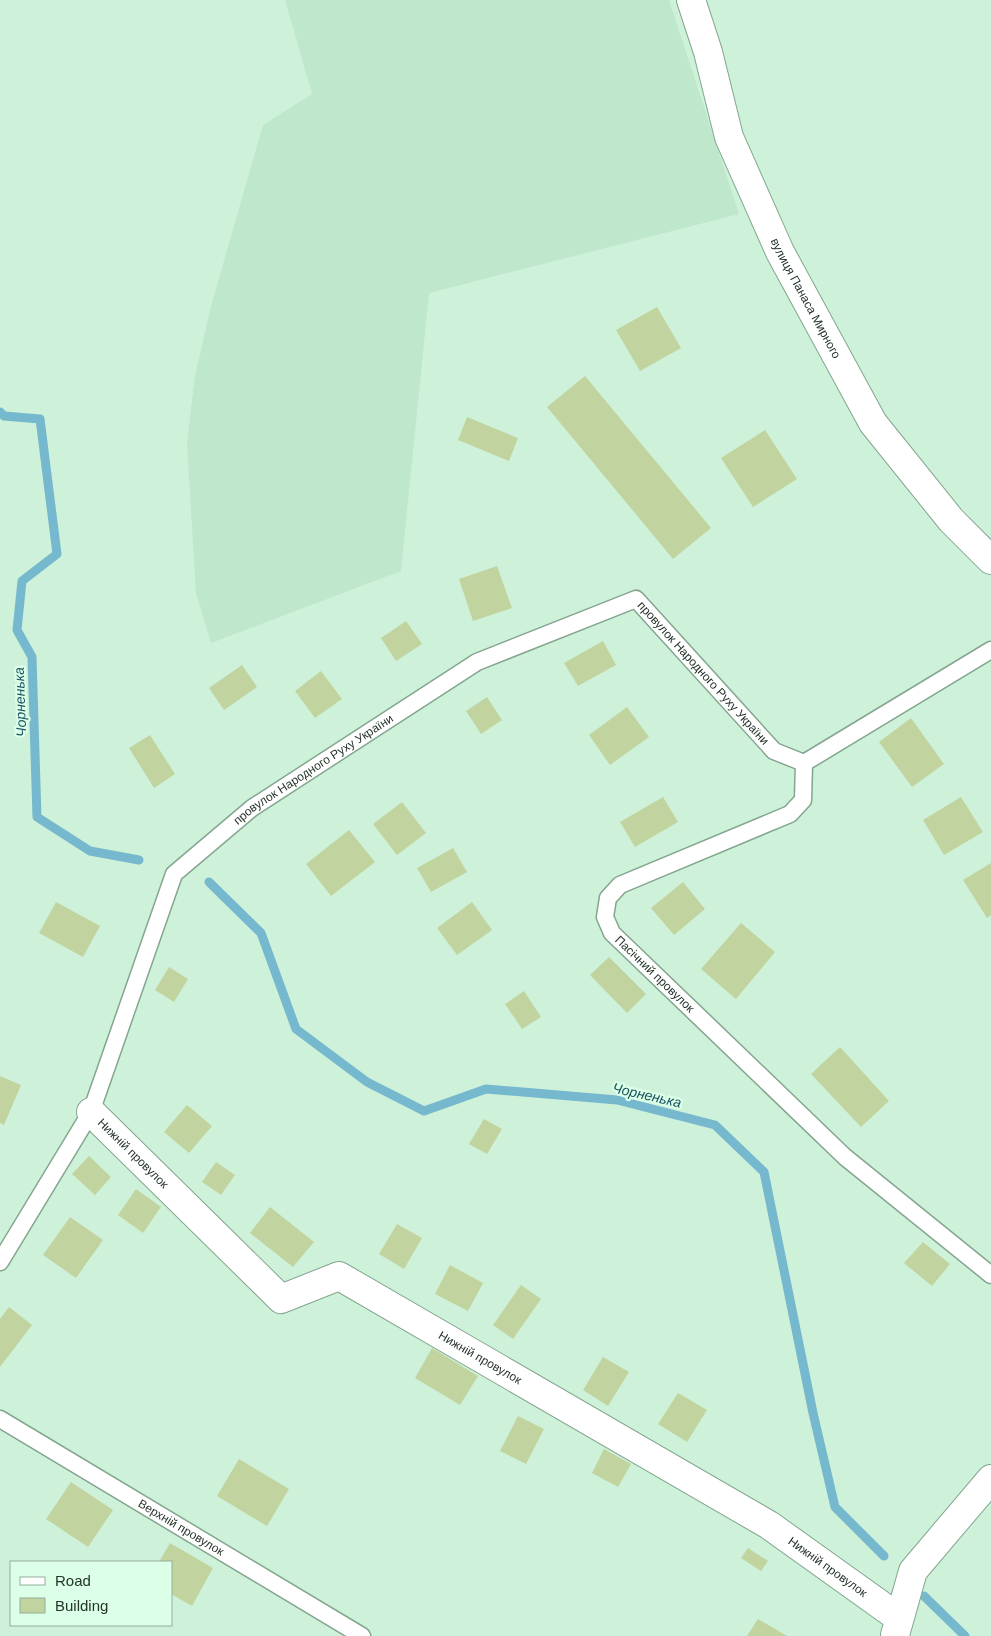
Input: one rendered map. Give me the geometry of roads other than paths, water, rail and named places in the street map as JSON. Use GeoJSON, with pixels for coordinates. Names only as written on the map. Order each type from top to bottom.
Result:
{"type":"FeatureCollection","features":[{"type":"Feature","properties":{"kind":"street","name":"вулиця Панаса Мирного"},"geometry":{"type":"LineString","coordinates":[[690,0],[708,52],[729,137],[780,252],[873,423],[951,520],[991,560]]}},
{"type":"Feature","properties":{"kind":"street","name":"Нижній провулок"},"geometry":{"type":"LineString","coordinates":[[91,1112],[281,1299],[339,1276],[769,1525],[897,1627]]}},
{"type":"Feature","properties":{"kind":"street"},"geometry":{"type":"LineString","coordinates":[[897,1627],[913,1571],[991,1479]]}},
{"type":"Feature","properties":{"kind":"lane","name":"провулок Народного Руху України"},"geometry":{"type":"LineString","coordinates":[[0,1262],[91,1112],[174,874],[252,808],[476,662],[636,599],[774,751],[804,763]]}},
{"type":"Feature","properties":{"kind":"lane"},"geometry":{"type":"LineString","coordinates":[[804,763],[991,650]]}},
{"type":"Feature","properties":{"kind":"lane","name":"Пасічний провулок"},"geometry":{"type":"LineString","coordinates":[[804,763],[803,800],[790,814],[620,885],[608,898],[605,917],[612,933],[845,1157],[991,1275]]}},
{"type":"Feature","properties":{"kind":"lane","name":"Верхній провулок"},"geometry":{"type":"LineString","coordinates":[[0,1419],[362,1636]]}},
{"type":"Feature","properties":{"kind":"waterway","name":"Чорненька"},"geometry":{"type":"LineString","coordinates":[[0,412],[4,416],[40,419],[57,554],[22,581],[17,630],[32,657],[37,817],[90,851],[139,860]]}},
{"type":"Feature","properties":{"kind":"waterway","name":"Чорненька"},"geometry":{"type":"LineString","coordinates":[[209,882],[261,933],[296,1029],[367,1082],[424,1111],[486,1089],[617,1100],[715,1125],[764,1172],[813,1413],[835,1507],[884,1556]]}},
{"type":"Feature","properties":{"kind":"waterway","name":"Чорненька"},"geometry":{"type":"LineString","coordinates":[[924,1596],[965,1636]]}}]}
